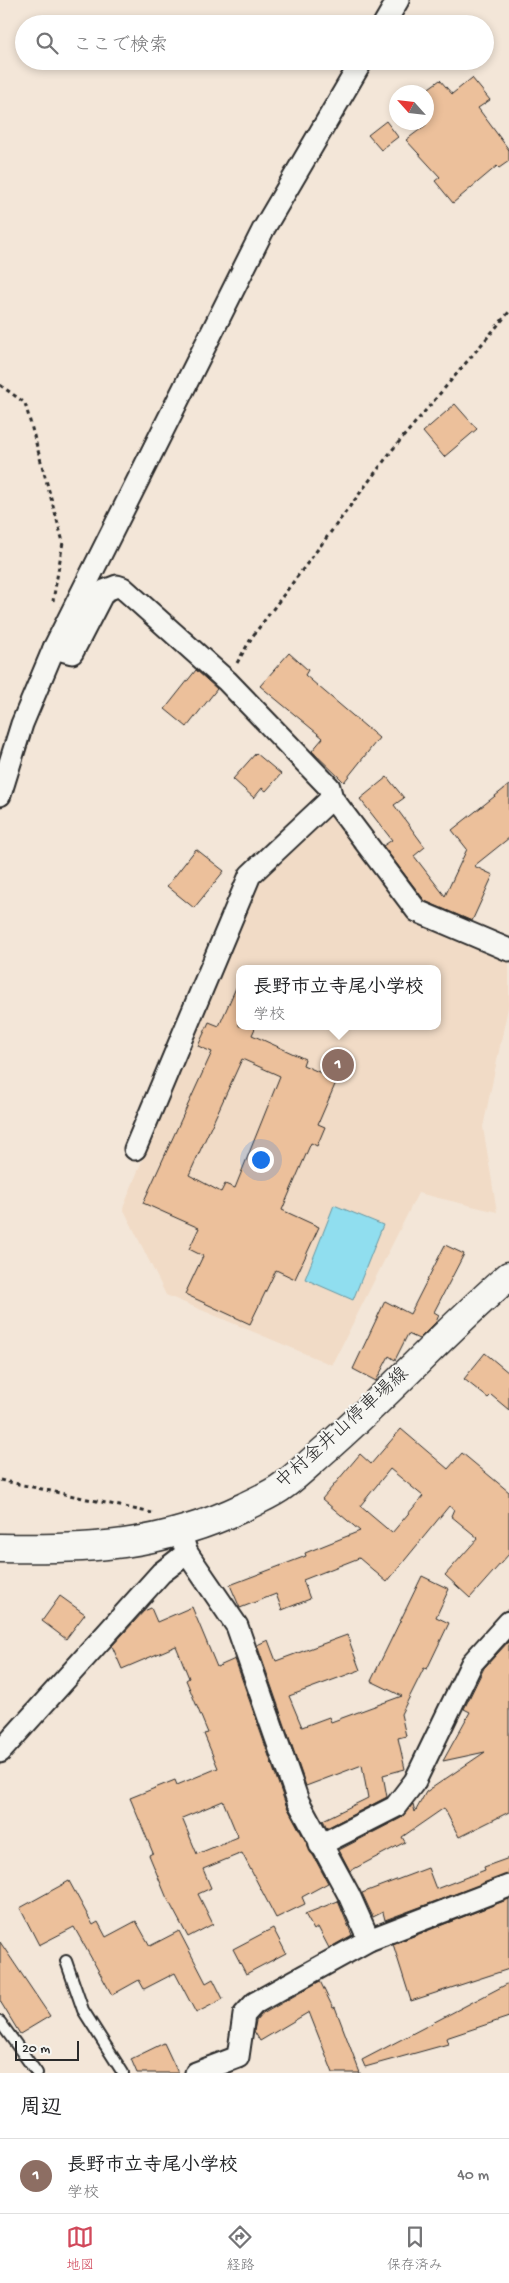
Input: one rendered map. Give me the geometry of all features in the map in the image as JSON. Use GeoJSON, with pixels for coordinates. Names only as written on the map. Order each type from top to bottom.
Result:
{"type":"FeatureCollection","features":[{"type":"Feature","properties":{"kind":"main road","name":"中村金井山停車場線"},"geometry":{"type":"LineString","coordinates":[[0,1548],[45,1549],[184,1542],[226,1516],[284,1486],[376,1404],[469,1310],[509,1276]]}},
{"type":"Feature","properties":{"kind":"street"},"geometry":{"type":"LineString","coordinates":[[389,15],[398,0]]}},
{"type":"Feature","properties":{"kind":"street"},"geometry":{"type":"LineString","coordinates":[[0,795],[22,724],[54,648],[263,230],[357,70]]}},
{"type":"Feature","properties":{"kind":"street"},"geometry":{"type":"LineString","coordinates":[[54,648],[72,653],[104,591],[117,586],[131,594],[226,681],[329,787],[332,798],[417,911],[509,950]]}},
{"type":"Feature","properties":{"kind":"street"},"geometry":{"type":"LineString","coordinates":[[136,1149],[250,875],[332,798]]}},
{"type":"Feature","properties":{"kind":"street"},"geometry":{"type":"LineString","coordinates":[[0,1752],[162,1574],[184,1542],[237,1626],[298,1801],[349,1896],[369,1940]]}},
{"type":"Feature","properties":{"kind":"street"},"geometry":{"type":"LineString","coordinates":[[320,1845],[396,1807],[415,1781],[472,1663],[509,1622]]}},
{"type":"Feature","properties":{"kind":"street"},"geometry":{"type":"LineString","coordinates":[[196,2073],[241,2065],[244,2015],[255,2003],[369,1940],[509,1886]]}},
{"type":"Feature","properties":{"kind":"lane"},"geometry":{"type":"LineString","coordinates":[[66,1961],[83,2010],[123,2073]]}},
{"type":"Feature","properties":{"kind":"lane"},"geometry":{"type":"LineString","coordinates":[[0,2022],[38,2073]]}},
{"type":"Feature","properties":{"kind":"path"},"geometry":{"type":"LineString","coordinates":[[226,681],[252,637],[393,449],[509,312]]}},
{"type":"Feature","properties":{"kind":"path"},"geometry":{"type":"LineString","coordinates":[[0,386],[25,403],[63,542],[52,606]]}},
{"type":"Feature","properties":{"kind":"path"},"geometry":{"type":"LineString","coordinates":[[0,1480],[166,1516],[184,1542]]}},
{"type":"Feature","properties":{"kind":"shaded area"},"geometry":{"type":"Polygon","coordinates":[[[326,813],[343,813],[415,920],[509,953],[509,1003],[483,1127],[497,1212],[418,1193],[332,1365],[166,1295],[123,1208],[255,880],[326,813]]]}},
{"type":"Feature","properties":{"kind":"water"},"geometry":{"type":"Polygon","coordinates":[[[334,1205],[383,1225],[353,1300],[305,1279],[334,1205]]]}},
{"type":"Feature","properties":{"kind":"building"},"geometry":{"type":"Polygon","coordinates":[[[472,78],[490,100],[478,108],[509,150],[509,161],[499,168],[497,166],[453,203],[435,181],[440,177],[406,140],[419,130],[434,130],[433,85],[440,80],[452,94],[472,78]]]}},
{"type":"Feature","properties":{"kind":"building"},"geometry":{"type":"Polygon","coordinates":[[[386,121],[389,125],[389,130],[393,130],[398,137],[381,150],[368,135],[386,121]]]}},
{"type":"Feature","properties":{"kind":"building"},"geometry":{"type":"Polygon","coordinates":[[[455,404],[477,429],[444,457],[423,432],[455,404]]]}},
{"type":"Feature","properties":{"kind":"building"},"geometry":{"type":"Polygon","coordinates":[[[289,653],[308,670],[305,675],[379,738],[344,782],[312,751],[323,738],[260,686],[289,653]]]}},
{"type":"Feature","properties":{"kind":"building"},"geometry":{"type":"Polygon","coordinates":[[[196,670],[217,689],[187,727],[165,709],[196,670]]]}},
{"type":"Feature","properties":{"kind":"building"},"geometry":{"type":"Polygon","coordinates":[[[256,753],[281,774],[266,791],[262,788],[254,798],[233,779],[256,753]]]}},
{"type":"Feature","properties":{"kind":"building"},"geometry":{"type":"Polygon","coordinates":[[[387,777],[404,798],[394,805],[425,847],[414,856],[445,896],[467,849],[452,830],[509,785],[509,838],[474,866],[493,875],[472,921],[425,901],[383,846],[392,840],[360,799],[387,777]]]}},
{"type":"Feature","properties":{"kind":"building"},"geometry":{"type":"Polygon","coordinates":[[[196,849],[224,871],[194,908],[167,886],[196,849]]]}},
{"type":"Feature","properties":{"kind":"building"},"geometry":{"type":"Polygon","coordinates":[[[236,988],[236,1030],[254,1030],[252,1035],[305,1059],[303,1065],[337,1080],[318,1124],[325,1127],[317,1146],[311,1143],[282,1210],[319,1227],[295,1279],[276,1270],[250,1324],[185,1294],[203,1256],[189,1249],[199,1228],[143,1203],[212,1052],[198,1046],[209,1022],[219,1026],[236,988]],[[242,1059],[189,1175],[221,1192],[225,1184],[235,1188],[280,1076],[242,1059]]]}},
{"type":"Feature","properties":{"kind":"building"},"geometry":{"type":"Polygon","coordinates":[[[445,1245],[464,1254],[434,1312],[439,1315],[436,1322],[419,1339],[408,1334],[395,1360],[389,1356],[376,1381],[353,1369],[385,1301],[410,1314],[445,1245]]]}},
{"type":"Feature","properties":{"kind":"building"},"geometry":{"type":"Polygon","coordinates":[[[485,1353],[509,1373],[509,1410],[491,1395],[488,1398],[464,1379],[485,1353]]]}},
{"type":"Feature","properties":{"kind":"building"},"geometry":{"type":"Polygon","coordinates":[[[401,1429],[448,1469],[462,1453],[509,1492],[509,1554],[470,1598],[445,1575],[478,1538],[451,1516],[454,1509],[449,1506],[387,1582],[359,1558],[303,1580],[310,1599],[282,1610],[276,1594],[240,1608],[230,1585],[306,1556],[305,1553],[360,1531],[322,1499],[360,1454],[371,1464],[401,1429]],[[390,1469],[360,1506],[392,1533],[423,1496],[390,1469]]]}},
{"type":"Feature","properties":{"kind":"building"},"geometry":{"type":"Polygon","coordinates":[[[422,1576],[449,1589],[436,1617],[449,1623],[427,1669],[424,1668],[401,1714],[406,1736],[398,1738],[405,1769],[383,1775],[387,1797],[327,1828],[323,1820],[368,1798],[362,1765],[306,1786],[257,1645],[268,1640],[276,1661],[347,1635],[360,1670],[289,1696],[302,1727],[329,1717],[331,1722],[402,1696],[371,1681],[422,1576]]]}},
{"type":"Feature","properties":{"kind":"building"},"geometry":{"type":"Polygon","coordinates":[[[60,1596],[85,1614],[66,1639],[42,1621],[60,1596]]]}},
{"type":"Feature","properties":{"kind":"building"},"geometry":{"type":"Polygon","coordinates":[[[192,1607],[217,1667],[235,1659],[286,1805],[328,1883],[302,1897],[305,1904],[276,1918],[242,1853],[203,1869],[211,1888],[198,1894],[213,1924],[188,1937],[166,1896],[149,1855],[153,1853],[130,1798],[175,1780],[177,1785],[218,1768],[204,1734],[208,1733],[186,1680],[189,1678],[176,1646],[122,1669],[112,1646],[144,1611],[151,1608],[157,1622],[192,1607]],[[223,1801],[182,1818],[197,1854],[238,1837],[223,1801]]]}},
{"type":"Feature","properties":{"kind":"building"},"geometry":{"type":"Polygon","coordinates":[[[509,1641],[509,1812],[459,1837],[444,1808],[402,1837],[405,1842],[350,1871],[339,1850],[401,1818],[413,1804],[415,1812],[426,1792],[485,1752],[443,1761],[470,1712],[464,1709],[484,1668],[509,1641]]]}},
{"type":"Feature","properties":{"kind":"building"},"geometry":{"type":"Polygon","coordinates":[[[509,1858],[509,1874],[385,1920],[383,1912],[373,1917],[362,1893],[428,1868],[436,1889],[485,1870],[484,1867],[509,1858]]]}},
{"type":"Feature","properties":{"kind":"building"},"geometry":{"type":"Polygon","coordinates":[[[69,1881],[93,1925],[98,1922],[106,1937],[136,1921],[150,1946],[179,1931],[206,1983],[213,1979],[223,1999],[196,2013],[175,1973],[144,1989],[139,1980],[112,1995],[74,1927],[39,1945],[20,1908],[69,1881]]]}},
{"type":"Feature","properties":{"kind":"building"},"geometry":{"type":"Polygon","coordinates":[[[509,1899],[509,1969],[411,2001],[393,1944],[509,1899]]]}},
{"type":"Feature","properties":{"kind":"building"},"geometry":{"type":"Polygon","coordinates":[[[338,1901],[352,1935],[329,1948],[318,1927],[314,1930],[305,1914],[338,1901]]]}},
{"type":"Feature","properties":{"kind":"building"},"geometry":{"type":"Polygon","coordinates":[[[273,1928],[286,1953],[246,1974],[233,1949],[273,1928]]]}},
{"type":"Feature","properties":{"kind":"building"},"geometry":{"type":"Polygon","coordinates":[[[0,1942],[50,2016],[20,2034],[0,2001],[0,1942]]]}},
{"type":"Feature","properties":{"kind":"building"},"geometry":{"type":"Polygon","coordinates":[[[320,1981],[333,2008],[335,2007],[360,2073],[333,2073],[309,2012],[260,2041],[254,2031],[256,2021],[261,2015],[320,1981]]]}},
{"type":"Feature","properties":{"kind":"building"},"geometry":{"type":"Polygon","coordinates":[[[509,1983],[509,2017],[446,2038],[448,2044],[365,2067],[362,2060],[509,1983]]]}},
{"type":"Feature","properties":{"kind":"building"},"geometry":{"type":"Polygon","coordinates":[[[164,2043],[178,2073],[137,2073],[131,2059],[164,2043]]]}},
{"type":"Feature","properties":{"kind":"place","name":"長野市立寺尾小学校"},"geometry":{"type":"Point","coordinates":[338,1065]}}]}
